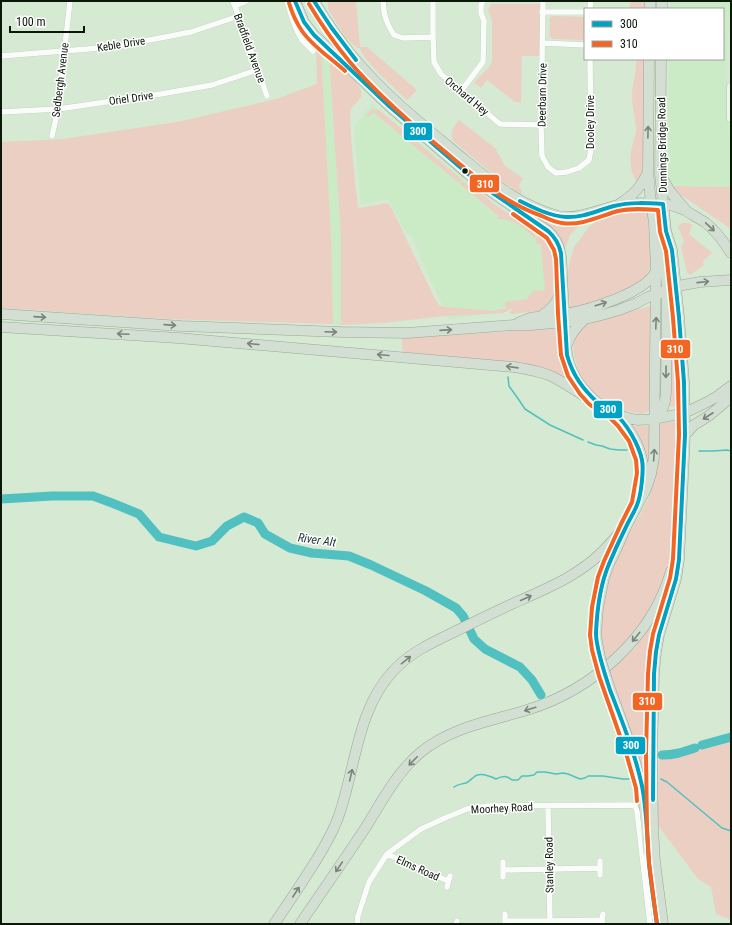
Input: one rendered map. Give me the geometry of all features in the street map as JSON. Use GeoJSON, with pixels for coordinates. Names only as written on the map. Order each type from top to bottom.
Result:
{"type":"FeatureCollection","features":[{"type":"Feature","properties":{"kind":"highway"},"geometry":{"type":"LineString","coordinates":[[295,1],[304,22],[314,35],[342,60],[388,106],[473,178],[551,234],[560,248],[567,355],[578,381],[584,390],[600,405]]}},
{"type":"Feature","properties":{"kind":"highway"},"geometry":{"type":"LineString","coordinates":[[314,1],[343,44],[375,81],[414,118],[514,198],[527,205],[558,216],[566,217],[572,217],[615,206],[638,203],[675,206],[706,222],[716,232],[731,253]]}},
{"type":"Feature","properties":{"kind":"highway","name":"Dunnings Bridge Road"},"geometry":{"type":"LineString","coordinates":[[649,60],[648,171],[654,222],[659,406]]}},
{"type":"Feature","properties":{"kind":"highway","name":"Dunnings Bridge Road"},"geometry":{"type":"LineString","coordinates":[[661,60],[660,174],[666,231],[664,250],[672,289]]}},
{"type":"Feature","properties":{"kind":"highway"},"geometry":{"type":"LineString","coordinates":[[615,206],[629,198],[637,190],[642,184],[648,171]]}},
{"type":"Feature","properties":{"kind":"highway"},"geometry":{"type":"LineString","coordinates":[[660,174],[669,190],[688,212]]}},
{"type":"Feature","properties":{"kind":"highway"},"geometry":{"type":"LineString","coordinates":[[1,314],[181,326],[341,332],[407,332],[531,325],[564,318],[609,302],[648,282],[654,274],[656,268]]}},
{"type":"Feature","properties":{"kind":"highway"},"geometry":{"type":"LineString","coordinates":[[656,299],[672,289],[700,282],[731,280]]}},
{"type":"Feature","properties":{"kind":"highway"},"geometry":{"type":"LineString","coordinates":[[539,317],[552,308],[557,302],[562,286]]}},
{"type":"Feature","properties":{"kind":"highway"},"geometry":{"type":"LineString","coordinates":[[657,924],[642,787],[632,751],[600,658],[596,635],[600,591],[604,578],[626,527],[646,489],[651,474],[654,457],[654,418],[659,406],[665,403],[667,306],[672,289]]}},
{"type":"Feature","properties":{"kind":"highway"},"geometry":{"type":"LineString","coordinates":[[663,924],[655,862],[653,828],[652,753],[654,674],[659,635],[676,579],[679,560],[685,435],[684,382],[679,317],[672,289]]}},
{"type":"Feature","properties":{"kind":"highway"},"geometry":{"type":"LineString","coordinates":[[514,325],[530,318],[539,317],[585,319],[637,303],[648,297],[656,299],[667,306],[676,312],[679,317]]}},
{"type":"Feature","properties":{"kind":"highway"},"geometry":{"type":"LineString","coordinates":[[566,346],[573,332],[585,319]]}},
{"type":"Feature","properties":{"kind":"highway"},"geometry":{"type":"LineString","coordinates":[[1,327],[178,338],[514,367],[531,370],[550,376],[614,413],[638,420],[684,412],[719,395],[731,386]]}},
{"type":"Feature","properties":{"kind":"highway"},"geometry":{"type":"LineString","coordinates":[[685,435],[689,429],[710,415],[731,397]]}},
{"type":"Feature","properties":{"kind":"highway"},"geometry":{"type":"LineString","coordinates":[[659,406],[684,412]]}},
{"type":"Feature","properties":{"kind":"highway"},"geometry":{"type":"LineString","coordinates":[[614,413],[623,422],[634,438],[642,459],[643,473],[638,504]]}},
{"type":"Feature","properties":{"kind":"highway"},"geometry":{"type":"LineString","coordinates":[[274,924],[319,857],[332,832],[348,788],[364,723],[376,694],[386,680],[407,659],[418,651],[577,572],[599,555],[626,527]]}},
{"type":"Feature","properties":{"kind":"highway"},"geometry":{"type":"LineString","coordinates":[[300,924],[350,852],[394,784],[415,758],[434,743],[451,734],[543,704],[570,691],[599,673],[619,656],[638,635],[652,614],[665,589],[680,545]]}},
{"type":"Feature","properties":{"kind":"main road"},"geometry":{"type":"LineString","coordinates":[[731,87],[731,118]]}},
{"type":"Feature","properties":{"kind":"street","name":"Sedbergh Avenue"},"geometry":{"type":"LineString","coordinates":[[52,136],[58,109],[70,1]]}},
{"type":"Feature","properties":{"kind":"street"},"geometry":{"type":"LineString","coordinates":[[234,3],[246,1]]}},
{"type":"Feature","properties":{"kind":"street"},"geometry":{"type":"LineString","coordinates":[[287,1],[297,31],[302,40],[313,51]]}},
{"type":"Feature","properties":{"kind":"street"},"geometry":{"type":"LineString","coordinates":[[383,1],[384,14],[394,35],[403,38],[433,37]]}},
{"type":"Feature","properties":{"kind":"street","name":"Orchard Hey"},"geometry":{"type":"LineString","coordinates":[[434,1],[434,62],[441,74],[500,124],[541,125]]}},
{"type":"Feature","properties":{"kind":"street"},"geometry":{"type":"LineString","coordinates":[[461,91],[483,62],[484,20],[481,13],[481,5],[483,1]]}},
{"type":"Feature","properties":{"kind":"street","name":"Deerbarn Drive"},"geometry":{"type":"LineString","coordinates":[[543,1],[542,156],[548,166],[556,173],[567,172]]}},
{"type":"Feature","properties":{"kind":"street","name":"Bradfield Avenue"},"geometry":{"type":"LineString","coordinates":[[234,3],[257,70],[268,96]]}},
{"type":"Feature","properties":{"kind":"street"},"geometry":{"type":"LineString","coordinates":[[542,12],[584,12]]}},
{"type":"Feature","properties":{"kind":"street","name":"Keble Drive"},"geometry":{"type":"LineString","coordinates":[[1,56],[124,45],[191,32],[239,16]]}},
{"type":"Feature","properties":{"kind":"street"},"geometry":{"type":"LineString","coordinates":[[543,43],[584,45]]}},
{"type":"Feature","properties":{"kind":"street","name":"Dooley Drive"},"geometry":{"type":"LineString","coordinates":[[567,172],[579,168],[589,160],[591,149],[590,60]]}},
{"type":"Feature","properties":{"kind":"street","name":"Oriel Drive"},"geometry":{"type":"LineString","coordinates":[[1,112],[58,109],[160,94],[212,85],[257,70]]}},
{"type":"Feature","properties":{"kind":"street","name":"Moorhey Road"},"geometry":{"type":"LineString","coordinates":[[357,924],[358,916],[369,882],[387,854],[421,829],[445,818],[467,809],[488,806],[631,805],[635,806],[637,811],[650,924]]}},
{"type":"Feature","properties":{"kind":"street","name":"Stanley Road"},"geometry":{"type":"LineString","coordinates":[[548,806],[550,923]]}},
{"type":"Feature","properties":{"kind":"street","name":"Elms Road"},"geometry":{"type":"LineString","coordinates":[[387,854],[448,881]]}},
{"type":"Feature","properties":{"kind":"street"},"geometry":{"type":"LineString","coordinates":[[503,862],[503,878]]}},
{"type":"Feature","properties":{"kind":"street"},"geometry":{"type":"LineString","coordinates":[[504,870],[549,869],[599,864],[600,875]]}},
{"type":"Feature","properties":{"kind":"street"},"geometry":{"type":"LineString","coordinates":[[505,914],[505,922],[550,923],[602,922],[603,914]]}},
{"type":"Feature","properties":{"kind":"shaded area"},"geometry":{"type":"Polygon","coordinates":[[[328,1],[356,1],[360,47],[367,47],[417,90],[407,100],[373,67],[362,54],[360,48],[357,48],[345,37],[328,9],[328,1]]]}},
{"type":"Feature","properties":{"kind":"shaded area"},"geometry":{"type":"Polygon","coordinates":[[[631,1],[645,1],[645,8],[629,8],[631,1]]]}},
{"type":"Feature","properties":{"kind":"shaded area"},"geometry":{"type":"Polygon","coordinates":[[[670,1],[731,1],[727,53],[731,187],[670,186],[667,175],[669,60],[724,60],[724,8],[670,8],[670,1]]]}},
{"type":"Feature","properties":{"kind":"shaded area"},"geometry":{"type":"Polygon","coordinates":[[[491,4],[541,4],[541,56],[522,56],[521,103],[515,102],[487,80],[481,88],[474,82],[489,67],[492,61],[492,21],[488,10],[491,4]]]}},
{"type":"Feature","properties":{"kind":"shaded area"},"geometry":{"type":"Polygon","coordinates":[[[552,16],[584,17],[584,40],[553,39],[549,36],[550,18],[552,16]]]}},
{"type":"Feature","properties":{"kind":"shaded area"},"geometry":{"type":"Polygon","coordinates":[[[316,45],[321,49],[331,239],[333,324],[165,319],[1,308],[1,142],[63,139],[177,122],[276,99],[317,84],[316,45]]]}},
{"type":"Feature","properties":{"kind":"shaded area"},"geometry":{"type":"Polygon","coordinates":[[[321,49],[329,57],[341,237],[341,325],[333,324],[331,239],[321,49]]]}},
{"type":"Feature","properties":{"kind":"shaded area"},"geometry":{"type":"Polygon","coordinates":[[[329,57],[356,82],[361,89],[361,97],[351,109],[350,118],[358,208],[384,203],[389,204],[436,301],[440,306],[445,307],[495,311],[499,309],[506,309],[505,302],[527,299],[533,291],[545,290],[541,244],[537,244],[535,239],[540,233],[549,243],[553,251],[556,274],[554,294],[549,302],[539,311],[511,314],[509,313],[512,309],[510,308],[504,313],[446,316],[382,323],[341,325],[341,237],[329,57]]]}},
{"type":"Feature","properties":{"kind":"shaded area"},"geometry":{"type":"Polygon","coordinates":[[[636,60],[644,60],[643,166],[642,176],[637,182],[632,172],[630,160],[631,149],[636,131],[632,96],[636,60]]]}},
{"type":"Feature","properties":{"kind":"shaded area"},"geometry":{"type":"Polygon","coordinates":[[[372,104],[510,217],[546,241],[547,295],[503,312],[448,319],[412,237],[406,233],[388,199],[361,204],[354,127],[372,104]]]}},
{"type":"Feature","properties":{"kind":"shaded area"},"geometry":{"type":"Polygon","coordinates":[[[373,109],[379,110],[462,180],[459,183],[373,112],[369,117],[366,115],[373,109]]]}},
{"type":"Feature","properties":{"kind":"shaded area"},"geometry":{"type":"Polygon","coordinates":[[[459,120],[495,148],[505,166],[523,178],[519,186],[522,191],[521,194],[500,180],[453,141],[452,132],[459,120]]]}},
{"type":"Feature","properties":{"kind":"shaded area"},"geometry":{"type":"Polygon","coordinates":[[[463,181],[474,187],[494,204],[538,232],[534,238],[518,224],[509,220],[497,219],[499,216],[460,184],[463,181]]]}},
{"type":"Feature","properties":{"kind":"shaded area"},"geometry":{"type":"Polygon","coordinates":[[[670,186],[731,187],[731,229],[684,197],[670,186]]]}},
{"type":"Feature","properties":{"kind":"shaded area"},"geometry":{"type":"Polygon","coordinates":[[[519,206],[586,218],[570,235],[565,249],[559,239],[519,206]]]}},
{"type":"Feature","properties":{"kind":"shaded area"},"geometry":{"type":"Polygon","coordinates":[[[647,208],[652,246],[651,266],[644,279],[630,287],[571,309],[567,282],[569,264],[574,247],[589,227],[603,216],[624,209],[647,208]]]}},
{"type":"Feature","properties":{"kind":"shaded area"},"geometry":{"type":"Polygon","coordinates":[[[682,223],[692,224],[689,234],[712,253],[703,261],[704,265],[690,275],[687,272],[681,247],[684,241],[678,227],[682,223]]]}},
{"type":"Feature","properties":{"kind":"shaded area"},"geometry":{"type":"Polygon","coordinates":[[[651,306],[649,411],[641,414],[618,409],[600,399],[588,388],[578,371],[573,350],[575,336],[585,324],[651,306]]]}},
{"type":"Feature","properties":{"kind":"shaded area"},"geometry":{"type":"Polygon","coordinates":[[[671,315],[674,317],[675,323],[680,406],[673,407],[670,406],[671,315]]]}},
{"type":"Feature","properties":{"kind":"shaded area"},"geometry":{"type":"Polygon","coordinates":[[[561,328],[563,359],[571,382],[540,368],[402,352],[402,338],[561,328]]]}},
{"type":"Feature","properties":{"kind":"shaded area"},"geometry":{"type":"Polygon","coordinates":[[[680,420],[677,458],[676,521],[673,548],[665,579],[650,611],[607,662],[600,623],[605,590],[614,561],[648,500],[657,470],[659,424],[680,420]]]}},
{"type":"Feature","properties":{"kind":"shaded area"},"geometry":{"type":"Polygon","coordinates":[[[633,426],[650,426],[651,450],[648,466],[641,440],[633,426]]]}},
{"type":"Feature","properties":{"kind":"shaded area"},"geometry":{"type":"Polygon","coordinates":[[[661,609],[652,652],[648,787],[644,787],[609,672],[635,648],[661,609]]]}},
{"type":"Feature","properties":{"kind":"shaded area"},"geometry":{"type":"Polygon","coordinates":[[[731,740],[731,920],[716,914],[711,887],[698,879],[657,824],[659,759],[675,758],[708,745],[731,740]]]}},
{"type":"Feature","properties":{"kind":"waterway"},"geometry":{"type":"LineString","coordinates":[[508,377],[509,386],[525,409],[550,425],[583,440]]}},
{"type":"Feature","properties":{"kind":"waterway"},"geometry":{"type":"LineString","coordinates":[[588,442],[610,449],[627,450]]}},
{"type":"Feature","properties":{"kind":"waterway"},"geometry":{"type":"LineString","coordinates":[[699,451],[731,451]]}},
{"type":"Feature","properties":{"kind":"waterway","name":"River Alt"},"geometry":{"type":"LineString","coordinates":[[1,499],[52,496],[93,496],[139,514],[159,537],[196,546],[212,541],[227,526],[244,517],[258,523],[265,534],[290,548],[312,553],[349,556],[426,591],[456,608],[463,616],[474,639],[485,649],[520,667],[532,680],[541,695]]}},
{"type":"Feature","properties":{"kind":"waterway","name":"River Alt"},"geometry":{"type":"LineString","coordinates":[[702,745],[731,737]]}},
{"type":"Feature","properties":{"kind":"waterway","name":"River Alt"},"geometry":{"type":"LineString","coordinates":[[662,755],[675,754],[695,748]]}},
{"type":"Feature","properties":{"kind":"waterway"},"geometry":{"type":"LineString","coordinates":[[454,787],[466,783],[479,775],[496,779],[504,776],[512,780],[518,780],[522,776],[534,775],[537,772],[556,774],[563,773],[580,779],[588,776],[629,779]]}},
{"type":"Feature","properties":{"kind":"waterway"},"geometry":{"type":"LineString","coordinates":[[661,779],[667,782],[722,828],[731,831]]}},
{"type":"Feature","properties":{"kind":"transit line","name":"300"},"geometry":{"type":"LineString","coordinates":[[295,1],[304,22],[314,35],[389,106],[484,187],[548,231],[555,238],[558,244],[561,253],[567,355],[569,363],[575,376],[593,398],[600,405],[619,417],[623,422],[638,448],[643,464],[640,496],[636,508],[619,541],[603,580],[597,615],[596,639],[603,669],[632,749],[644,795],[650,871],[657,924]]}},
{"type":"Feature","properties":{"kind":"transit line","name":"300"},"geometry":{"type":"LineString","coordinates":[[314,1],[331,27],[356,60]]}},
{"type":"Feature","properties":{"kind":"transit line","name":"310"},"geometry":{"type":"LineString","coordinates":[[289,3],[296,21],[306,37],[345,71]]}},
{"type":"Feature","properties":{"kind":"transit line","name":"310"},"geometry":{"type":"LineString","coordinates":[[309,4],[343,54],[380,94],[474,176],[499,195],[527,210],[559,223],[569,224],[584,222],[623,210],[658,210],[660,232],[666,251],[673,318],[678,382],[679,435],[673,559],[670,578],[653,634],[648,674],[646,753],[647,828],[649,863],[657,924]]}},
{"type":"Feature","properties":{"kind":"transit line","name":"300"},"geometry":{"type":"LineString","coordinates":[[520,201],[536,209],[566,217],[584,215],[626,204],[663,204]]}},
{"type":"Feature","properties":{"kind":"transit line","name":"300"},"geometry":{"type":"LineString","coordinates":[[653,800],[654,674],[659,635],[676,579],[679,560],[685,435],[684,382],[679,317],[672,250],[666,231],[663,204]]}},
{"type":"Feature","properties":{"kind":"transit line","name":"310"},"geometry":{"type":"LineString","coordinates":[[513,214],[547,238],[554,250],[556,259],[561,355],[568,376],[589,404],[610,418],[618,426],[629,441],[636,460],[637,473],[632,502],[598,577],[592,607],[590,635],[592,650],[599,676],[626,753],[636,788],[637,801]]}}]}
